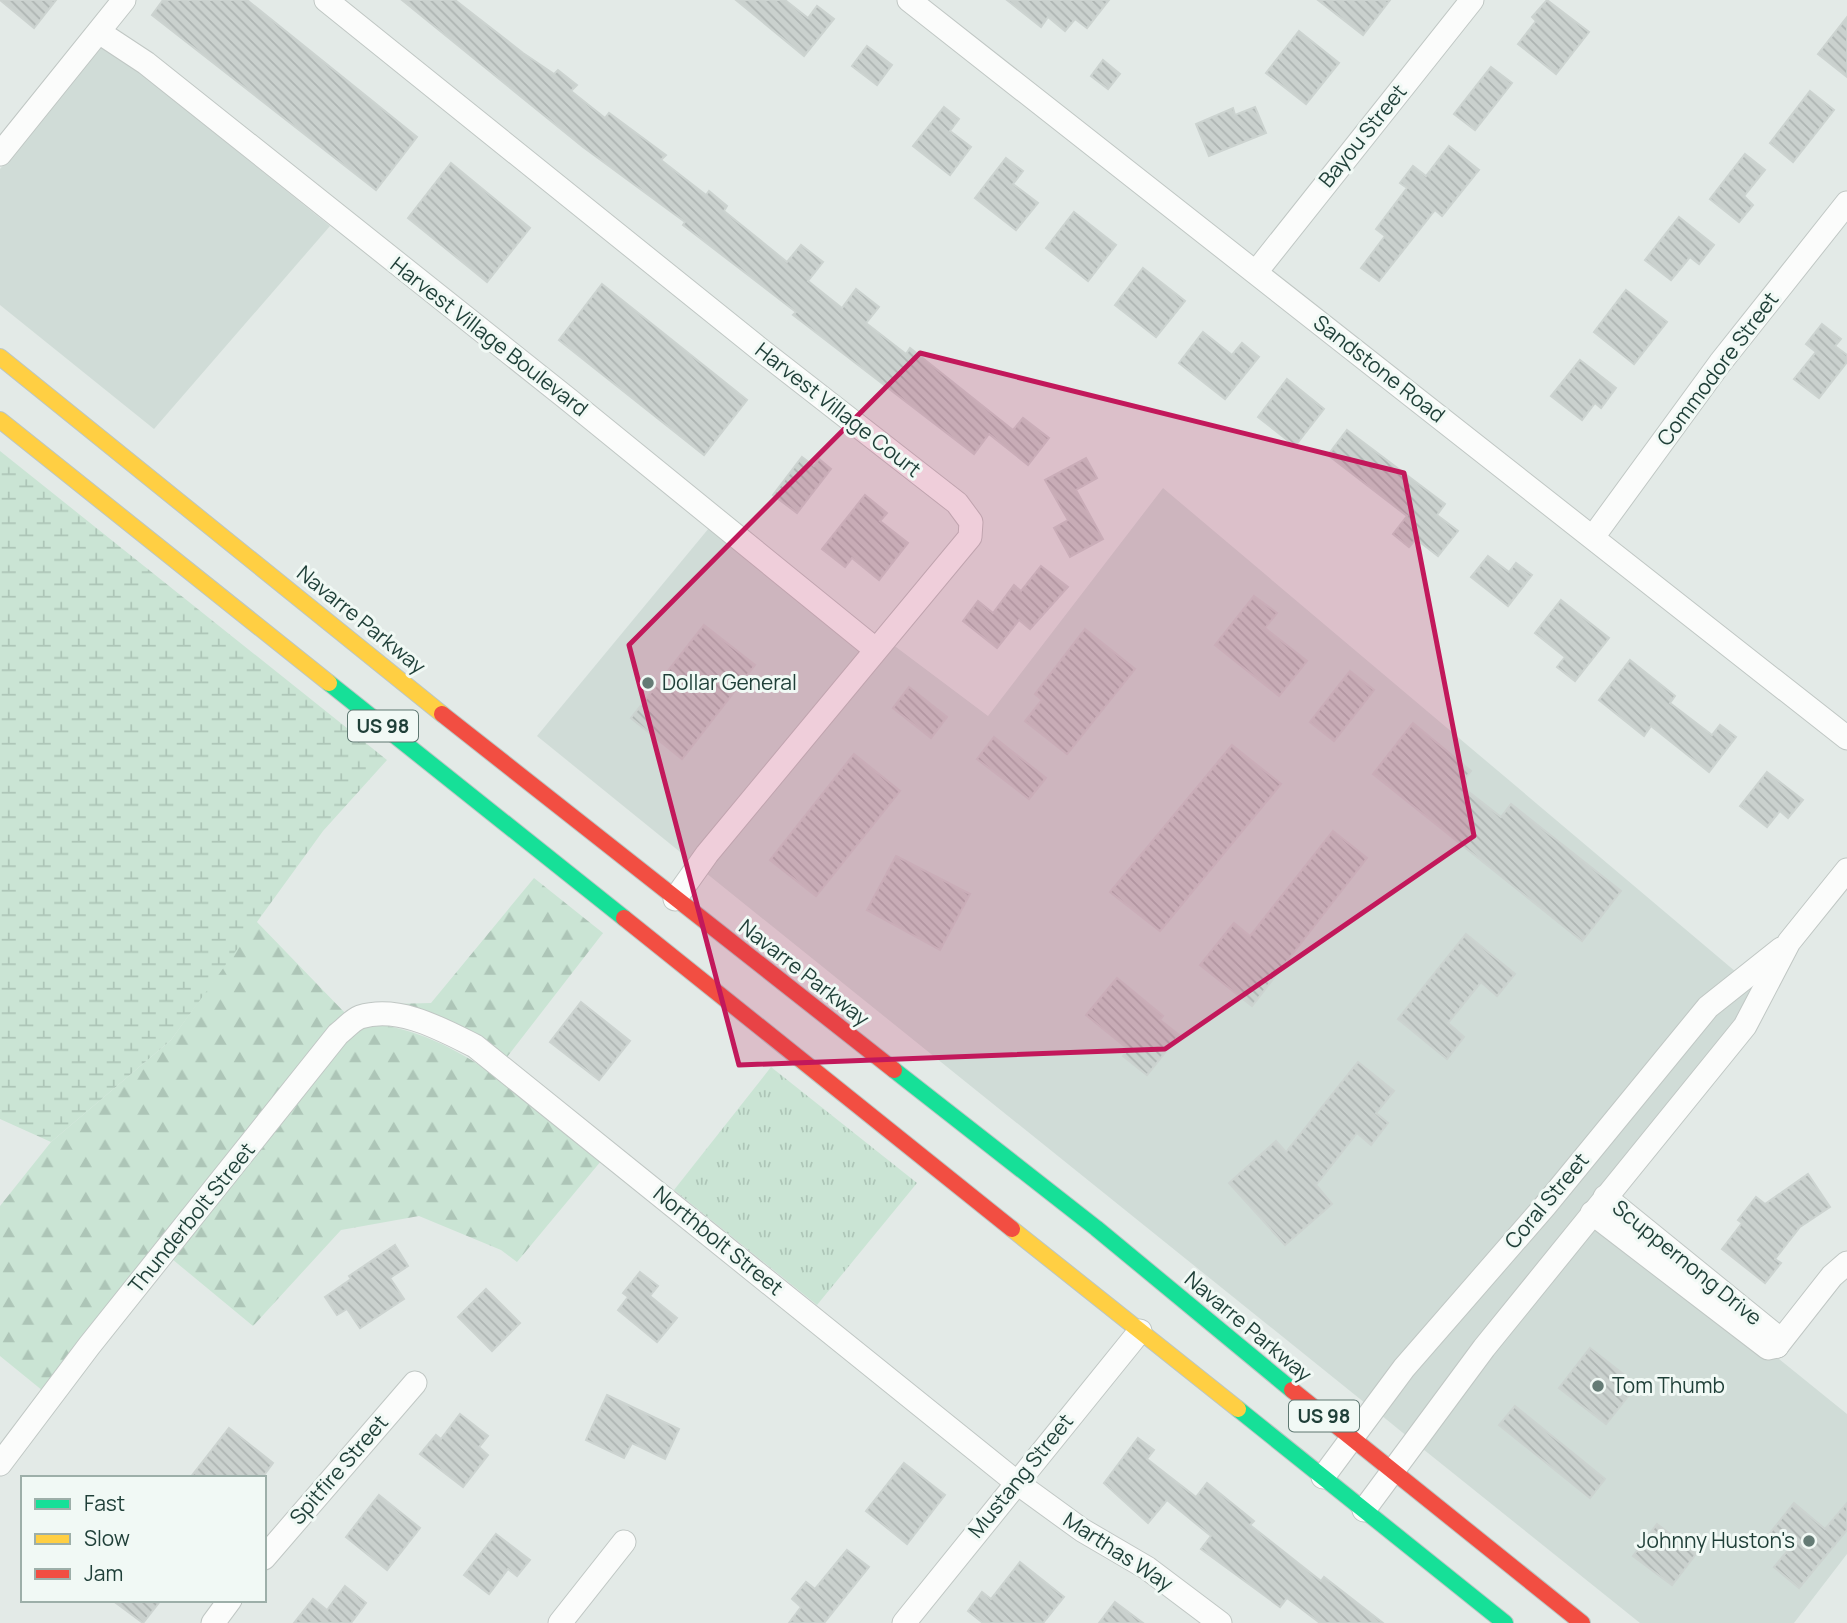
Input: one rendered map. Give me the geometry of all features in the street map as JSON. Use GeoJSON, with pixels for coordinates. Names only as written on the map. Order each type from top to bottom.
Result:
{"type":"FeatureCollection","features":[{"type":"Feature","properties":{"kind":"highway","name":"Navarre Parkway"},"geometry":{"type":"LineString","coordinates":[[0,358],[675,898],[1087,1221],[1350,1438],[1582,1623]]}},
{"type":"Feature","properties":{"kind":"highway","name":"US 98"},"geometry":{"type":"LineString","coordinates":[[0,420],[1505,1623]]}},
{"type":"Feature","properties":{"kind":"highway"},"geometry":{"type":"LineString","coordinates":[[738,1010],[781,1021]]}},
{"type":"Feature","properties":{"kind":"highway"},"geometry":{"type":"LineString","coordinates":[[814,1026],[835,1024]]}},
{"type":"Feature","properties":{"kind":"highway"},"geometry":{"type":"LineString","coordinates":[[815,1072],[833,1062]]}},
{"type":"Feature","properties":{"kind":"highway"},"geometry":{"type":"LineString","coordinates":[[861,1066],[907,1080]]}},
{"type":"Feature","properties":{"kind":"street"},"geometry":{"type":"LineString","coordinates":[[0,154],[124,0]]}},
{"type":"Feature","properties":{"kind":"street","name":"Harvest Village Court"},"geometry":{"type":"LineString","coordinates":[[326,0],[965,511],[972,528],[970,537],[707,854],[675,898]]}},
{"type":"Feature","properties":{"kind":"street","name":"Sandstone Road"},"geometry":{"type":"LineString","coordinates":[[909,0],[937,8],[1256,272],[1847,738]]}},
{"type":"Feature","properties":{"kind":"street","name":"Bayou Street"},"geometry":{"type":"LineString","coordinates":[[1256,272],[1472,0]]}},
{"type":"Feature","properties":{"kind":"street","name":"Harvest Village Boulevard"},"geometry":{"type":"LineString","coordinates":[[99,32],[146,63],[558,391],[875,649]]}},
{"type":"Feature","properties":{"kind":"street","name":"Commodore Street"},"geometry":{"type":"LineString","coordinates":[[1593,537],[1720,363],[1847,204]]}},
{"type":"Feature","properties":{"kind":"street","name":"Coral Street"},"geometry":{"type":"LineString","coordinates":[[1364,1510],[1484,1348],[1745,1026],[1789,942],[1847,870]]}},
{"type":"Feature","properties":{"kind":"street","name":"Coral Street"},"geometry":{"type":"LineString","coordinates":[[1323,1477],[1404,1368],[1545,1206],[1708,1007],[1789,942]]}},
{"type":"Feature","properties":{"kind":"street","name":"Thunderbolt Street"},"geometry":{"type":"LineString","coordinates":[[0,1464],[89,1346],[338,1034],[358,1018],[384,1014],[409,1018]]}},
{"type":"Feature","properties":{"kind":"street","name":"Northbolt Street"},"geometry":{"type":"LineString","coordinates":[[409,1018],[438,1027],[475,1046],[1016,1482]]}},
{"type":"Feature","properties":{"kind":"street","name":"Scuppernong Drive"},"geometry":{"type":"LineString","coordinates":[[1598,1205],[1775,1335],[1777,1346],[1832,1276],[1847,1263]]}},
{"type":"Feature","properties":{"kind":"street","name":"Mustang Street"},"geometry":{"type":"LineString","coordinates":[[904,1623],[1140,1331]]}},
{"type":"Feature","properties":{"kind":"street","name":"Spitfire Street"},"geometry":{"type":"LineString","coordinates":[[266,1556],[415,1383]]}},
{"type":"Feature","properties":{"kind":"street","name":"Marthas Way"},"geometry":{"type":"LineString","coordinates":[[1016,1482],[1082,1530],[1147,1568],[1220,1623]]}},
{"type":"Feature","properties":{"kind":"street"},"geometry":{"type":"LineString","coordinates":[[560,1623],[624,1542]]}},
{"type":"Feature","properties":{"kind":"street"},"geometry":{"type":"LineString","coordinates":[[212,1623],[228,1602]]}},
{"type":"Feature","properties":{"kind":"highlighted area"},"geometry":{"type":"Polygon","coordinates":[[[920,353],[1404,473],[1474,836],[1165,1049],[739,1065],[629,645],[920,353]]]}},
{"type":"Feature","properties":{"kind":"shaded area"},"geometry":{"type":"Polygon","coordinates":[[[100,46],[139,72],[330,226],[154,429],[0,305],[0,169],[100,46]]]}},
{"type":"Feature","properties":{"kind":"shaded area"},"geometry":{"type":"Polygon","coordinates":[[[1163,488],[1736,972],[1365,1403],[706,873],[892,644],[988,716],[1163,488]]]}},
{"type":"Feature","properties":{"kind":"shaded area"},"geometry":{"type":"Polygon","coordinates":[[[709,528],[860,652],[690,860],[537,736],[709,528]]]}},
{"type":"Feature","properties":{"kind":"shaded area"},"geometry":{"type":"Polygon","coordinates":[[[1751,986],[1754,988],[1737,1021],[1476,1342],[1408,1437],[1381,1415],[1715,1014],[1751,986]]]}},
{"type":"Feature","properties":{"kind":"shaded area"},"geometry":{"type":"Polygon","coordinates":[[[1593,1228],[1761,1357],[1779,1359],[1847,1414],[1847,1554],[1794,1623],[1640,1623],[1423,1449],[1492,1354],[1593,1228]]]}},
{"type":"Feature","properties":{"kind":"green space"},"geometry":{"type":"Polygon","coordinates":[[[0,451],[387,760],[323,831],[171,1040],[51,1142],[0,1119],[0,451]]]}},
{"type":"Feature","properties":{"kind":"green space"},"geometry":{"type":"Polygon","coordinates":[[[534,878],[603,933],[507,1057],[511,1061],[454,1024],[424,1012],[392,1004],[431,1003],[534,878]]]}},
{"type":"Feature","properties":{"kind":"green space"},"geometry":{"type":"Polygon","coordinates":[[[256,921],[346,1014],[43,1391],[0,1356],[0,1206],[51,1142],[171,1040],[256,921]]]}},
{"type":"Feature","properties":{"kind":"green space"},"geometry":{"type":"Polygon","coordinates":[[[382,1025],[414,1033],[444,1045],[472,1061],[525,1099],[601,1161],[517,1262],[501,1250],[419,1216],[341,1230],[253,1326],[172,1259],[345,1041],[361,1028],[382,1025]]]}},
{"type":"Feature","properties":{"kind":"green space"},"geometry":{"type":"Polygon","coordinates":[[[771,1067],[917,1183],[817,1305],[674,1190],[771,1067]]]}},
{"type":"Feature","properties":{"kind":"building"},"geometry":{"type":"Polygon","coordinates":[[[0,0],[56,0],[34,28],[0,0]]]}},
{"type":"Feature","properties":{"kind":"building"},"geometry":{"type":"Polygon","coordinates":[[[163,0],[247,0],[417,137],[376,190],[152,15],[163,0]]]}},
{"type":"Feature","properties":{"kind":"building"},"geometry":{"type":"Polygon","coordinates":[[[402,0],[455,0],[523,53],[554,74],[558,70],[577,85],[571,91],[605,118],[609,113],[666,155],[661,160],[706,195],[709,191],[727,206],[724,211],[787,262],[801,245],[823,262],[808,281],[842,308],[856,289],[879,307],[866,323],[906,354],[910,348],[1013,430],[1023,418],[1049,438],[1028,465],[989,434],[974,454],[793,315],[796,312],[683,225],[685,222],[583,147],[402,0]]]}},
{"type":"Feature","properties":{"kind":"building"},"geometry":{"type":"Polygon","coordinates":[[[736,0],[785,0],[808,18],[817,6],[834,19],[804,56],[736,0]]]}},
{"type":"Feature","properties":{"kind":"building"},"geometry":{"type":"Polygon","coordinates":[[[1007,0],[1109,0],[1087,28],[1075,19],[1065,31],[1048,17],[1041,27],[1007,0]]]}},
{"type":"Feature","properties":{"kind":"building"},"geometry":{"type":"Polygon","coordinates":[[[1318,0],[1390,0],[1363,35],[1318,0]]]}},
{"type":"Feature","properties":{"kind":"building"},"geometry":{"type":"Polygon","coordinates":[[[1547,0],[1589,32],[1556,74],[1518,44],[1536,21],[1532,17],[1547,0]]]}},
{"type":"Feature","properties":{"kind":"building"},"geometry":{"type":"Polygon","coordinates":[[[1847,17],[1847,77],[1818,54],[1847,17]]]}},
{"type":"Feature","properties":{"kind":"building"},"geometry":{"type":"Polygon","coordinates":[[[1299,31],[1339,63],[1306,104],[1266,73],[1299,31]]]}},
{"type":"Feature","properties":{"kind":"building"},"geometry":{"type":"Polygon","coordinates":[[[867,46],[892,65],[877,85],[852,66],[867,46]]]}},
{"type":"Feature","properties":{"kind":"building"},"geometry":{"type":"Polygon","coordinates":[[[1103,60],[1120,74],[1108,89],[1091,76],[1103,60]]]}},
{"type":"Feature","properties":{"kind":"building"},"geometry":{"type":"Polygon","coordinates":[[[1491,67],[1512,83],[1475,130],[1454,114],[1491,67]]]}},
{"type":"Feature","properties":{"kind":"building"},"geometry":{"type":"Polygon","coordinates":[[[1810,91],[1834,110],[1793,162],[1770,143],[1810,91]]]}},
{"type":"Feature","properties":{"kind":"building"},"geometry":{"type":"Polygon","coordinates":[[[944,107],[959,119],[950,131],[971,147],[950,175],[913,146],[944,107]]]}},
{"type":"Feature","properties":{"kind":"building"},"geometry":{"type":"Polygon","coordinates":[[[1255,107],[1266,133],[1209,156],[1196,124],[1233,108],[1235,115],[1255,107]]]}},
{"type":"Feature","properties":{"kind":"building"},"geometry":{"type":"Polygon","coordinates":[[[1449,146],[1479,170],[1442,216],[1435,210],[1379,281],[1361,268],[1385,236],[1376,229],[1407,188],[1400,183],[1413,166],[1426,176],[1449,146]]]}},
{"type":"Feature","properties":{"kind":"building"},"geometry":{"type":"Polygon","coordinates":[[[1745,154],[1765,170],[1744,196],[1753,205],[1739,222],[1710,199],[1745,154]]]}},
{"type":"Feature","properties":{"kind":"building"},"geometry":{"type":"Polygon","coordinates":[[[1006,158],[1023,171],[1013,184],[1038,203],[1016,230],[975,198],[1006,158]]]}},
{"type":"Feature","properties":{"kind":"building"},"geometry":{"type":"Polygon","coordinates":[[[451,163],[530,228],[487,282],[408,218],[451,163]]]}},
{"type":"Feature","properties":{"kind":"building"},"geometry":{"type":"Polygon","coordinates":[[[1074,212],[1116,245],[1088,281],[1046,248],[1074,212]]]}},
{"type":"Feature","properties":{"kind":"building"},"geometry":{"type":"Polygon","coordinates":[[[1679,217],[1714,245],[1699,264],[1690,257],[1671,280],[1645,260],[1679,217]]]}},
{"type":"Feature","properties":{"kind":"building"},"geometry":{"type":"Polygon","coordinates":[[[1143,268],[1185,301],[1156,337],[1115,305],[1143,268]]]}},
{"type":"Feature","properties":{"kind":"building"},"geometry":{"type":"Polygon","coordinates":[[[602,284],[747,400],[704,455],[559,340],[602,284]]]}},
{"type":"Feature","properties":{"kind":"building"},"geometry":{"type":"Polygon","coordinates":[[[1626,290],[1667,322],[1634,364],[1594,332],[1626,290]]]}},
{"type":"Feature","properties":{"kind":"building"},"geometry":{"type":"Polygon","coordinates":[[[1822,324],[1841,339],[1835,346],[1847,355],[1847,362],[1819,398],[1794,379],[1816,352],[1806,344],[1822,324]]]}},
{"type":"Feature","properties":{"kind":"building"},"geometry":{"type":"Polygon","coordinates":[[[1203,332],[1232,355],[1242,343],[1259,357],[1225,399],[1179,363],[1203,332]]]}},
{"type":"Feature","properties":{"kind":"building"},"geometry":{"type":"Polygon","coordinates":[[[1580,360],[1616,388],[1601,408],[1595,403],[1582,420],[1551,396],[1580,360]]]}},
{"type":"Feature","properties":{"kind":"building"},"geometry":{"type":"Polygon","coordinates":[[[1287,379],[1324,409],[1295,446],[1258,417],[1287,379]]]}},
{"type":"Feature","properties":{"kind":"building"},"geometry":{"type":"Polygon","coordinates":[[[1347,430],[1445,504],[1437,515],[1458,531],[1438,556],[1416,539],[1409,547],[1393,534],[1407,516],[1328,455],[1347,430]]]}},
{"type":"Feature","properties":{"kind":"building"},"geometry":{"type":"Polygon","coordinates":[[[802,457],[814,466],[819,459],[831,469],[797,513],[773,495],[802,457]]]}},
{"type":"Feature","properties":{"kind":"building"},"geometry":{"type":"Polygon","coordinates":[[[1086,458],[1097,478],[1076,490],[1103,539],[1070,557],[1054,528],[1068,520],[1045,480],[1086,458]]]}},
{"type":"Feature","properties":{"kind":"building"},"geometry":{"type":"Polygon","coordinates":[[[865,495],[887,513],[880,521],[908,543],[879,580],[852,558],[845,567],[822,549],[865,495]]]}},
{"type":"Feature","properties":{"kind":"building"},"geometry":{"type":"Polygon","coordinates":[[[1488,556],[1509,572],[1516,563],[1532,575],[1508,606],[1471,577],[1488,556]]]}},
{"type":"Feature","properties":{"kind":"building"},"geometry":{"type":"Polygon","coordinates":[[[1041,566],[1068,587],[1030,629],[1019,620],[997,648],[963,621],[978,601],[993,613],[1014,585],[1021,591],[1041,566]]]}},
{"type":"Feature","properties":{"kind":"building"},"geometry":{"type":"Polygon","coordinates":[[[1254,596],[1277,613],[1265,628],[1307,661],[1279,696],[1215,645],[1254,596]]]}},
{"type":"Feature","properties":{"kind":"building"},"geometry":{"type":"Polygon","coordinates":[[[1561,600],[1609,638],[1575,681],[1557,667],[1565,657],[1535,633],[1561,600]]]}},
{"type":"Feature","properties":{"kind":"building"},"geometry":{"type":"Polygon","coordinates":[[[704,625],[755,665],[682,759],[631,718],[704,625]]]}},
{"type":"Feature","properties":{"kind":"building"},"geometry":{"type":"Polygon","coordinates":[[[1085,629],[1135,669],[1067,754],[1025,721],[1042,700],[1035,694],[1085,629]]]}},
{"type":"Feature","properties":{"kind":"building"},"geometry":{"type":"Polygon","coordinates":[[[1630,660],[1675,696],[1670,703],[1712,735],[1720,725],[1736,737],[1709,772],[1651,726],[1644,736],[1599,700],[1630,660]]]}},
{"type":"Feature","properties":{"kind":"building"},"geometry":{"type":"Polygon","coordinates":[[[1350,671],[1374,690],[1334,741],[1310,722],[1350,671]]]}},
{"type":"Feature","properties":{"kind":"building"},"geometry":{"type":"Polygon","coordinates":[[[909,687],[947,717],[931,738],[893,708],[909,687]]]}},
{"type":"Feature","properties":{"kind":"building"},"geometry":{"type":"Polygon","coordinates":[[[1413,723],[1471,771],[1460,785],[1501,817],[1511,804],[1621,891],[1582,941],[1373,774],[1413,723]]]}},
{"type":"Feature","properties":{"kind":"building"},"geometry":{"type":"Polygon","coordinates":[[[994,737],[1046,778],[1029,799],[977,759],[994,737]]]}},
{"type":"Feature","properties":{"kind":"building"},"geometry":{"type":"Polygon","coordinates":[[[1232,745],[1281,784],[1160,931],[1110,892],[1232,745]]]}},
{"type":"Feature","properties":{"kind":"building"},"geometry":{"type":"Polygon","coordinates":[[[854,754],[900,791],[816,896],[770,860],[854,754]]]}},
{"type":"Feature","properties":{"kind":"building"},"geometry":{"type":"Polygon","coordinates":[[[1767,772],[1803,800],[1788,818],[1780,811],[1767,827],[1740,806],[1767,772]]]}},
{"type":"Feature","properties":{"kind":"building"},"geometry":{"type":"Polygon","coordinates":[[[1333,831],[1367,858],[1252,1006],[1200,965],[1234,923],[1250,936],[1333,831]]]}},
{"type":"Feature","properties":{"kind":"building"},"geometry":{"type":"Polygon","coordinates":[[[896,856],[970,894],[940,950],[867,910],[896,856]]]}},
{"type":"Feature","properties":{"kind":"building"},"geometry":{"type":"Polygon","coordinates":[[[1466,934],[1515,974],[1497,996],[1481,982],[1448,1023],[1464,1037],[1447,1059],[1398,1019],[1466,934]]]}},
{"type":"Feature","properties":{"kind":"building"},"geometry":{"type":"Polygon","coordinates":[[[1117,978],[1163,1016],[1160,1020],[1179,1035],[1147,1075],[1123,1056],[1128,1049],[1086,1015],[1117,978]]]}},
{"type":"Feature","properties":{"kind":"building"},"geometry":{"type":"Polygon","coordinates":[[[581,1002],[630,1041],[599,1080],[550,1042],[581,1002]]]}},
{"type":"Feature","properties":{"kind":"building"},"geometry":{"type":"Polygon","coordinates":[[[1358,1062],[1394,1091],[1376,1113],[1388,1123],[1371,1145],[1357,1133],[1316,1185],[1332,1204],[1285,1245],[1229,1183],[1276,1141],[1286,1152],[1358,1062]]]}},
{"type":"Feature","properties":{"kind":"building"},"geometry":{"type":"Polygon","coordinates":[[[1808,1174],[1830,1207],[1800,1227],[1775,1259],[1781,1263],[1765,1283],[1722,1249],[1742,1223],[1738,1220],[1756,1197],[1765,1204],[1808,1174]]]}},
{"type":"Feature","properties":{"kind":"building"},"geometry":{"type":"Polygon","coordinates":[[[395,1245],[408,1266],[390,1278],[404,1299],[360,1328],[347,1309],[337,1315],[325,1297],[351,1279],[349,1276],[395,1245]]]}},
{"type":"Feature","properties":{"kind":"building"},"geometry":{"type":"Polygon","coordinates":[[[640,1272],[658,1286],[650,1296],[677,1318],[657,1342],[618,1310],[628,1297],[623,1293],[640,1272]]]}},
{"type":"Feature","properties":{"kind":"building"},"geometry":{"type":"Polygon","coordinates":[[[486,1289],[520,1323],[492,1351],[458,1317],[486,1289]]]}},
{"type":"Feature","properties":{"kind":"building","name":"Tom Thumb"},"geometry":{"type":"Polygon","coordinates":[[[1590,1348],[1637,1385],[1606,1424],[1559,1388],[1590,1348]]]}},
{"type":"Feature","properties":{"kind":"building"},"geometry":{"type":"Polygon","coordinates":[[[607,1395],[679,1429],[665,1459],[632,1443],[624,1458],[586,1440],[607,1395]]]}},
{"type":"Feature","properties":{"kind":"building"},"geometry":{"type":"Polygon","coordinates":[[[1515,1406],[1605,1479],[1590,1498],[1499,1425],[1515,1406]]]}},
{"type":"Feature","properties":{"kind":"building"},"geometry":{"type":"Polygon","coordinates":[[[460,1414],[488,1436],[479,1447],[488,1455],[463,1487],[420,1454],[436,1435],[441,1439],[460,1414]]]}},
{"type":"Feature","properties":{"kind":"building"},"geometry":{"type":"Polygon","coordinates":[[[229,1428],[273,1463],[263,1476],[192,1476],[229,1428]]]}},
{"type":"Feature","properties":{"kind":"building"},"geometry":{"type":"Polygon","coordinates":[[[1138,1438],[1154,1450],[1147,1459],[1196,1497],[1207,1483],[1254,1521],[1250,1525],[1321,1581],[1324,1577],[1383,1623],[1320,1623],[1287,1598],[1280,1607],[1201,1549],[1211,1536],[1167,1500],[1148,1523],[1104,1483],[1138,1438]]]}},
{"type":"Feature","properties":{"kind":"building"},"geometry":{"type":"Polygon","coordinates":[[[904,1463],[945,1495],[907,1544],[866,1511],[904,1463]]]}},
{"type":"Feature","properties":{"kind":"building"},"geometry":{"type":"Polygon","coordinates":[[[379,1495],[420,1528],[387,1570],[346,1537],[379,1495]]]}},
{"type":"Feature","properties":{"kind":"building","name":"Johnny Huston's"},"geometry":{"type":"Polygon","coordinates":[[[1794,1503],[1825,1529],[1847,1503],[1847,1530],[1799,1588],[1774,1567],[1789,1549],[1770,1533],[1794,1503]]]}},
{"type":"Feature","properties":{"kind":"building"},"geometry":{"type":"Polygon","coordinates":[[[1657,1524],[1696,1554],[1672,1585],[1633,1556],[1657,1524]]]}},
{"type":"Feature","properties":{"kind":"building"},"geometry":{"type":"Polygon","coordinates":[[[496,1534],[530,1560],[517,1576],[508,1569],[489,1594],[464,1575],[496,1534]]]}},
{"type":"Feature","properties":{"kind":"building"},"geometry":{"type":"Polygon","coordinates":[[[847,1550],[869,1567],[824,1623],[789,1623],[801,1607],[792,1599],[806,1582],[815,1589],[847,1550]]]}},
{"type":"Feature","properties":{"kind":"building"},"geometry":{"type":"Polygon","coordinates":[[[1020,1562],[1064,1597],[1043,1623],[983,1623],[968,1611],[982,1592],[991,1599],[1020,1562]]]}},
{"type":"Feature","properties":{"kind":"building"},"geometry":{"type":"Polygon","coordinates":[[[345,1586],[366,1603],[351,1623],[294,1623],[313,1599],[327,1610],[345,1586]]]}},
{"type":"Feature","properties":{"kind":"building"},"geometry":{"type":"Polygon","coordinates":[[[115,1602],[159,1602],[143,1623],[115,1602]]]}},
{"type":"Feature","properties":{"kind":"building"},"geometry":{"type":"Polygon","coordinates":[[[1115,1602],[1143,1623],[1099,1623],[1115,1602]]]}},
{"type":"Feature","properties":{"kind":"traffic: fast"},"geometry":{"type":"LineString","coordinates":[[329,683],[624,918]]}},
{"type":"Feature","properties":{"kind":"traffic: fast"},"geometry":{"type":"LineString","coordinates":[[894,1070],[1096,1228],[1292,1390]]}},
{"type":"Feature","properties":{"kind":"traffic: fast"},"geometry":{"type":"LineString","coordinates":[[1238,1409],[1505,1623]]}},
{"type":"Feature","properties":{"kind":"traffic: slow"},"geometry":{"type":"LineString","coordinates":[[0,357],[442,714]]}},
{"type":"Feature","properties":{"kind":"traffic: slow"},"geometry":{"type":"LineString","coordinates":[[0,420],[329,683]]}},
{"type":"Feature","properties":{"kind":"traffic: slow"},"geometry":{"type":"LineString","coordinates":[[1012,1229],[1238,1409]]}},
{"type":"Feature","properties":{"kind":"traffic: jam"},"geometry":{"type":"LineString","coordinates":[[442,714],[894,1070]]}},
{"type":"Feature","properties":{"kind":"traffic: jam"},"geometry":{"type":"LineString","coordinates":[[624,918],[1012,1229]]}},
{"type":"Feature","properties":{"kind":"traffic: jam"},"geometry":{"type":"LineString","coordinates":[[1292,1390],[1582,1623]]}},
{"type":"Feature","properties":{"kind":"place","name":"Dollar General"},"geometry":{"type":"Point","coordinates":[648,683]}},
{"type":"Feature","properties":{"kind":"place","name":"Tom Thumb"},"geometry":{"type":"Point","coordinates":[1598,1386]}},
{"type":"Feature","properties":{"kind":"place","name":"Johnny Huston's"},"geometry":{"type":"Point","coordinates":[1809,1541]}}]}
